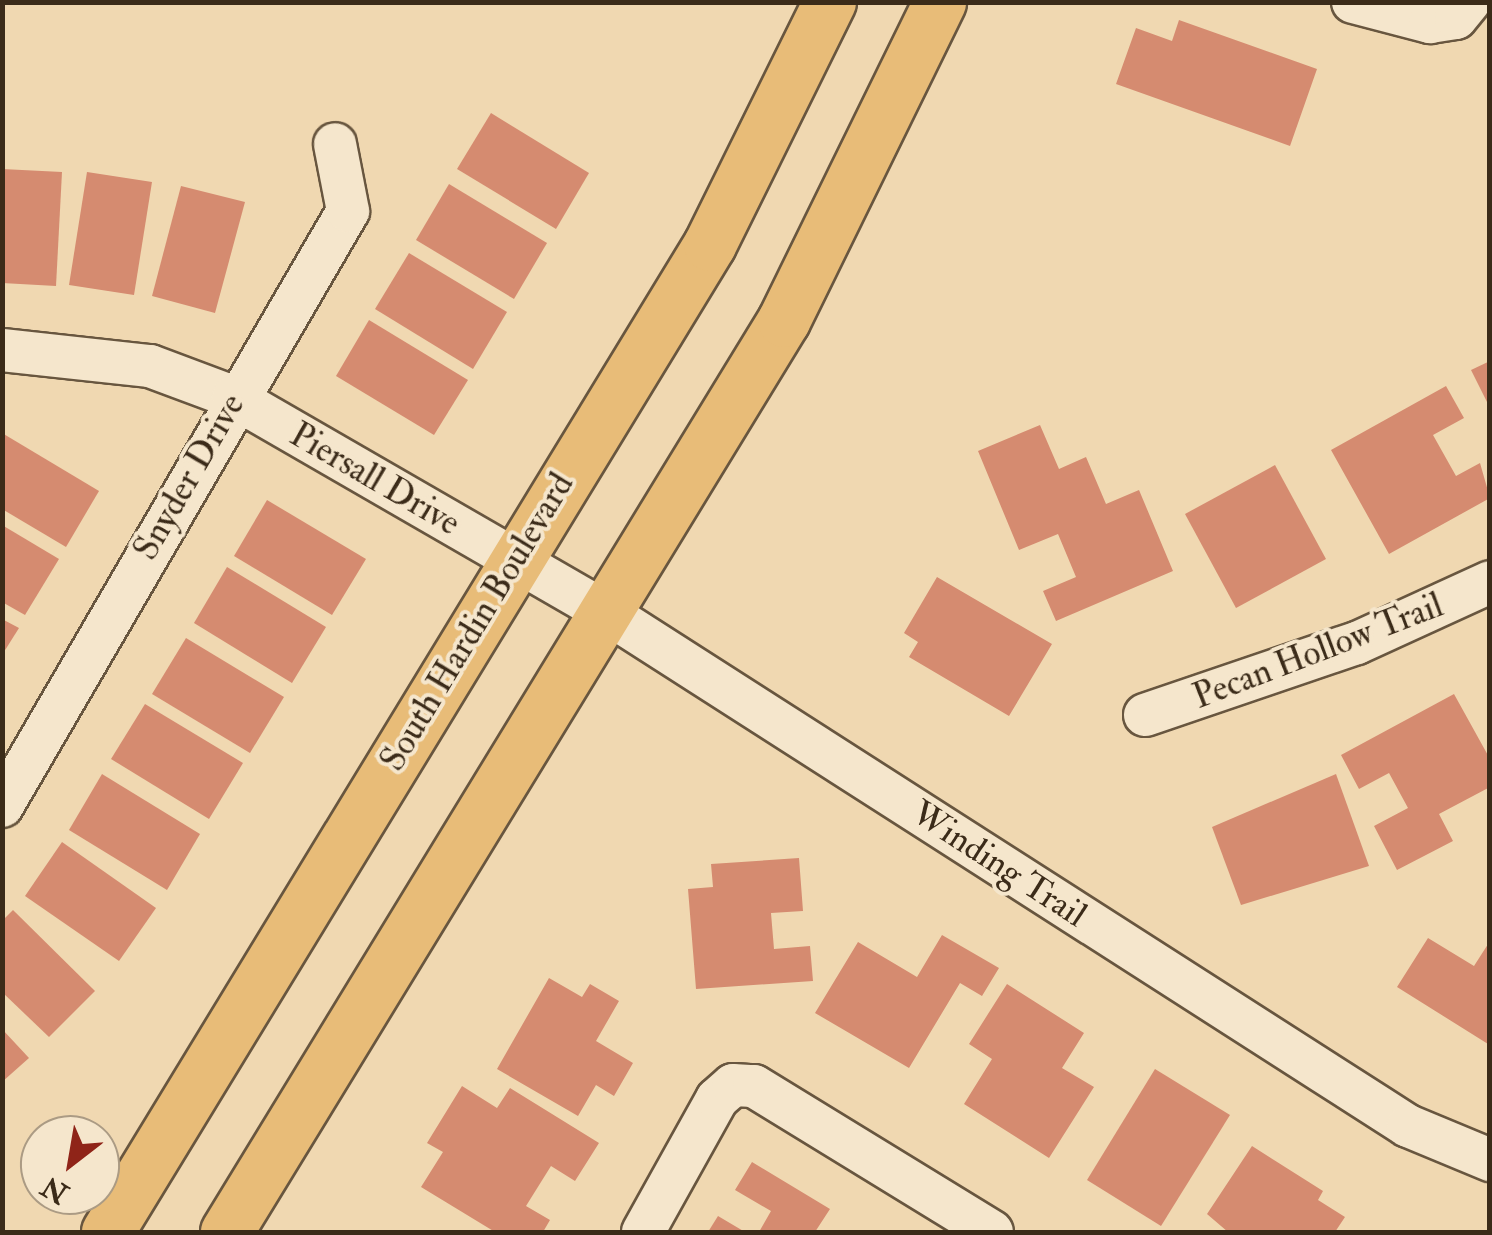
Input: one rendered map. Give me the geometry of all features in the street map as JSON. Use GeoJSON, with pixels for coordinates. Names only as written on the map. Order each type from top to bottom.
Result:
{"type":"FeatureCollection","features":[{"type":"Feature","properties":{"kind":"main road","name":"South Hardin Boulevard"},"geometry":{"type":"LineString","coordinates":[[108,1232],[514,559],[710,245],[830,2]]}},
{"type":"Feature","properties":{"kind":"main road"},"geometry":{"type":"LineString","coordinates":[[227,1232],[784,321],[940,2]]}},
{"type":"Feature","properties":{"kind":"street"},"geometry":{"type":"LineString","coordinates":[[1354,2],[1430,22],[1456,18],[1469,2]]}},
{"type":"Feature","properties":{"kind":"street","name":"Snyder Drive"},"geometry":{"type":"LineString","coordinates":[[2,806],[234,397],[348,212],[335,144]]}},
{"type":"Feature","properties":{"kind":"street","name":"Piersall Drive"},"geometry":{"type":"LineString","coordinates":[[2,350],[150,366],[234,397],[514,559]]}},
{"type":"Feature","properties":{"kind":"street","name":"Winding Trail"},"geometry":{"type":"LineString","coordinates":[[514,559],[604,611],[1408,1126],[1490,1160]]}},
{"type":"Feature","properties":{"kind":"street","name":"Pecan Hollow Trail"},"geometry":{"type":"LineString","coordinates":[[1145,715],[1357,643],[1490,582]]}},
{"type":"Feature","properties":{"kind":"street"},"geometry":{"type":"LineString","coordinates":[[643,1232],[717,1099],[733,1085],[754,1086],[992,1232]]}},
{"type":"Feature","properties":{"kind":"building"},"geometry":{"type":"Polygon","coordinates":[[[1179,20],[1317,69],[1290,146],[1116,84],[1136,28],[1172,41],[1179,20]]]}},
{"type":"Feature","properties":{"kind":"building"},"geometry":{"type":"Polygon","coordinates":[[[491,113],[589,173],[556,229],[457,169],[491,113]]]}},
{"type":"Feature","properties":{"kind":"building"},"geometry":{"type":"Polygon","coordinates":[[[2,169],[62,172],[56,286],[2,283],[2,169]]]}},
{"type":"Feature","properties":{"kind":"building"},"geometry":{"type":"Polygon","coordinates":[[[87,172],[152,182],[134,295],[69,285],[87,172]]]}},
{"type":"Feature","properties":{"kind":"building"},"geometry":{"type":"Polygon","coordinates":[[[449,184],[547,243],[514,299],[416,240],[449,184]]]}},
{"type":"Feature","properties":{"kind":"building"},"geometry":{"type":"Polygon","coordinates":[[[181,186],[245,202],[215,313],[152,296],[181,186]]]}},
{"type":"Feature","properties":{"kind":"building"},"geometry":{"type":"Polygon","coordinates":[[[409,253],[507,312],[473,369],[375,309],[409,253]]]}},
{"type":"Feature","properties":{"kind":"building"},"geometry":{"type":"Polygon","coordinates":[[[369,320],[468,380],[434,435],[336,376],[369,320]]]}},
{"type":"Feature","properties":{"kind":"building"},"geometry":{"type":"Polygon","coordinates":[[[1490,361],[1490,408],[1471,370],[1490,361]]]}},
{"type":"Feature","properties":{"kind":"building"},"geometry":{"type":"Polygon","coordinates":[[[1446,386],[1464,418],[1433,435],[1456,476],[1480,463],[1490,498],[1389,554],[1331,450],[1446,386]]]}},
{"type":"Feature","properties":{"kind":"building"},"geometry":{"type":"Polygon","coordinates":[[[1040,425],[1059,469],[1086,457],[1106,504],[1139,490],[1173,571],[1056,621],[1043,591],[1076,577],[1058,534],[1019,550],[978,451],[1040,425]]]}},
{"type":"Feature","properties":{"kind":"building"},"geometry":{"type":"Polygon","coordinates":[[[2,433],[99,491],[66,547],[2,509],[2,433]]]}},
{"type":"Feature","properties":{"kind":"building"},"geometry":{"type":"Polygon","coordinates":[[[1275,465],[1326,559],[1236,608],[1185,514],[1275,465]]]}},
{"type":"Feature","properties":{"kind":"building"},"geometry":{"type":"Polygon","coordinates":[[[267,500],[366,559],[332,615],[234,556],[267,500]]]}},
{"type":"Feature","properties":{"kind":"building"},"geometry":{"type":"Polygon","coordinates":[[[2,525],[59,559],[25,615],[2,602],[2,525]]]}},
{"type":"Feature","properties":{"kind":"building"},"geometry":{"type":"Polygon","coordinates":[[[227,567],[326,627],[292,683],[194,623],[227,567]]]}},
{"type":"Feature","properties":{"kind":"building"},"geometry":{"type":"Polygon","coordinates":[[[937,577],[1052,644],[1009,716],[909,657],[918,642],[904,633],[937,577]]]}},
{"type":"Feature","properties":{"kind":"building"},"geometry":{"type":"Polygon","coordinates":[[[2,619],[19,628],[2,655],[2,619]]]}},
{"type":"Feature","properties":{"kind":"building"},"geometry":{"type":"Polygon","coordinates":[[[186,638],[284,697],[250,753],[152,694],[186,638]]]}},
{"type":"Feature","properties":{"kind":"building"},"geometry":{"type":"Polygon","coordinates":[[[1454,694],[1490,759],[1490,787],[1439,814],[1453,841],[1397,870],[1374,826],[1408,808],[1389,773],[1359,789],[1341,755],[1454,694]]]}},
{"type":"Feature","properties":{"kind":"building"},"geometry":{"type":"Polygon","coordinates":[[[145,704],[243,763],[209,819],[111,759],[145,704]]]}},
{"type":"Feature","properties":{"kind":"building"},"geometry":{"type":"Polygon","coordinates":[[[102,774],[200,834],[167,890],[69,830],[102,774]]]}},
{"type":"Feature","properties":{"kind":"building"},"geometry":{"type":"Polygon","coordinates":[[[1336,774],[1369,866],[1241,905],[1212,827],[1336,774]]]}},
{"type":"Feature","properties":{"kind":"building"},"geometry":{"type":"Polygon","coordinates":[[[62,842],[156,908],[119,961],[25,896],[62,842]]]}},
{"type":"Feature","properties":{"kind":"building"},"geometry":{"type":"Polygon","coordinates":[[[799,858],[803,911],[771,913],[774,949],[810,946],[813,981],[696,989],[688,889],[713,887],[711,864],[799,858]]]}},
{"type":"Feature","properties":{"kind":"building"},"geometry":{"type":"Polygon","coordinates":[[[13,910],[95,991],[49,1037],[2,992],[2,921],[13,910]]]}},
{"type":"Feature","properties":{"kind":"building"},"geometry":{"type":"Polygon","coordinates":[[[942,935],[999,968],[982,996],[960,983],[909,1068],[815,1013],[858,942],[917,977],[942,935]]]}},
{"type":"Feature","properties":{"kind":"building"},"geometry":{"type":"Polygon","coordinates":[[[1428,938],[1474,966],[1490,941],[1488,1044],[1397,987],[1428,938]]]}},
{"type":"Feature","properties":{"kind":"building"},"geometry":{"type":"Polygon","coordinates":[[[549,978],[582,997],[590,984],[619,1001],[596,1041],[633,1063],[614,1096],[596,1085],[578,1116],[497,1069],[549,978]]]}},
{"type":"Feature","properties":{"kind":"building"},"geometry":{"type":"Polygon","coordinates":[[[1007,984],[1084,1033],[1062,1068],[1094,1087],[1049,1158],[964,1104],[992,1059],[969,1044],[1007,984]]]}},
{"type":"Feature","properties":{"kind":"building"},"geometry":{"type":"Polygon","coordinates":[[[2,1029],[29,1058],[2,1082],[2,1029]]]}},
{"type":"Feature","properties":{"kind":"building"},"geometry":{"type":"Polygon","coordinates":[[[1155,1069],[1230,1115],[1161,1226],[1087,1180],[1155,1069]]]}},
{"type":"Feature","properties":{"kind":"building"},"geometry":{"type":"Polygon","coordinates":[[[462,1086],[497,1108],[510,1088],[599,1143],[575,1181],[551,1166],[526,1206],[550,1220],[543,1232],[495,1232],[421,1187],[443,1152],[427,1143],[462,1086]]]}},
{"type":"Feature","properties":{"kind":"building"},"geometry":{"type":"Polygon","coordinates":[[[1252,1146],[1323,1191],[1318,1200],[1345,1217],[1335,1232],[1228,1232],[1207,1214],[1252,1146]]]}},
{"type":"Feature","properties":{"kind":"building"},"geometry":{"type":"Polygon","coordinates":[[[752,1162],[830,1209],[815,1232],[759,1232],[771,1211],[735,1190],[752,1162]]]}},
{"type":"Feature","properties":{"kind":"building"},"geometry":{"type":"Polygon","coordinates":[[[718,1216],[745,1232],[708,1232],[718,1216]]]}}]}
